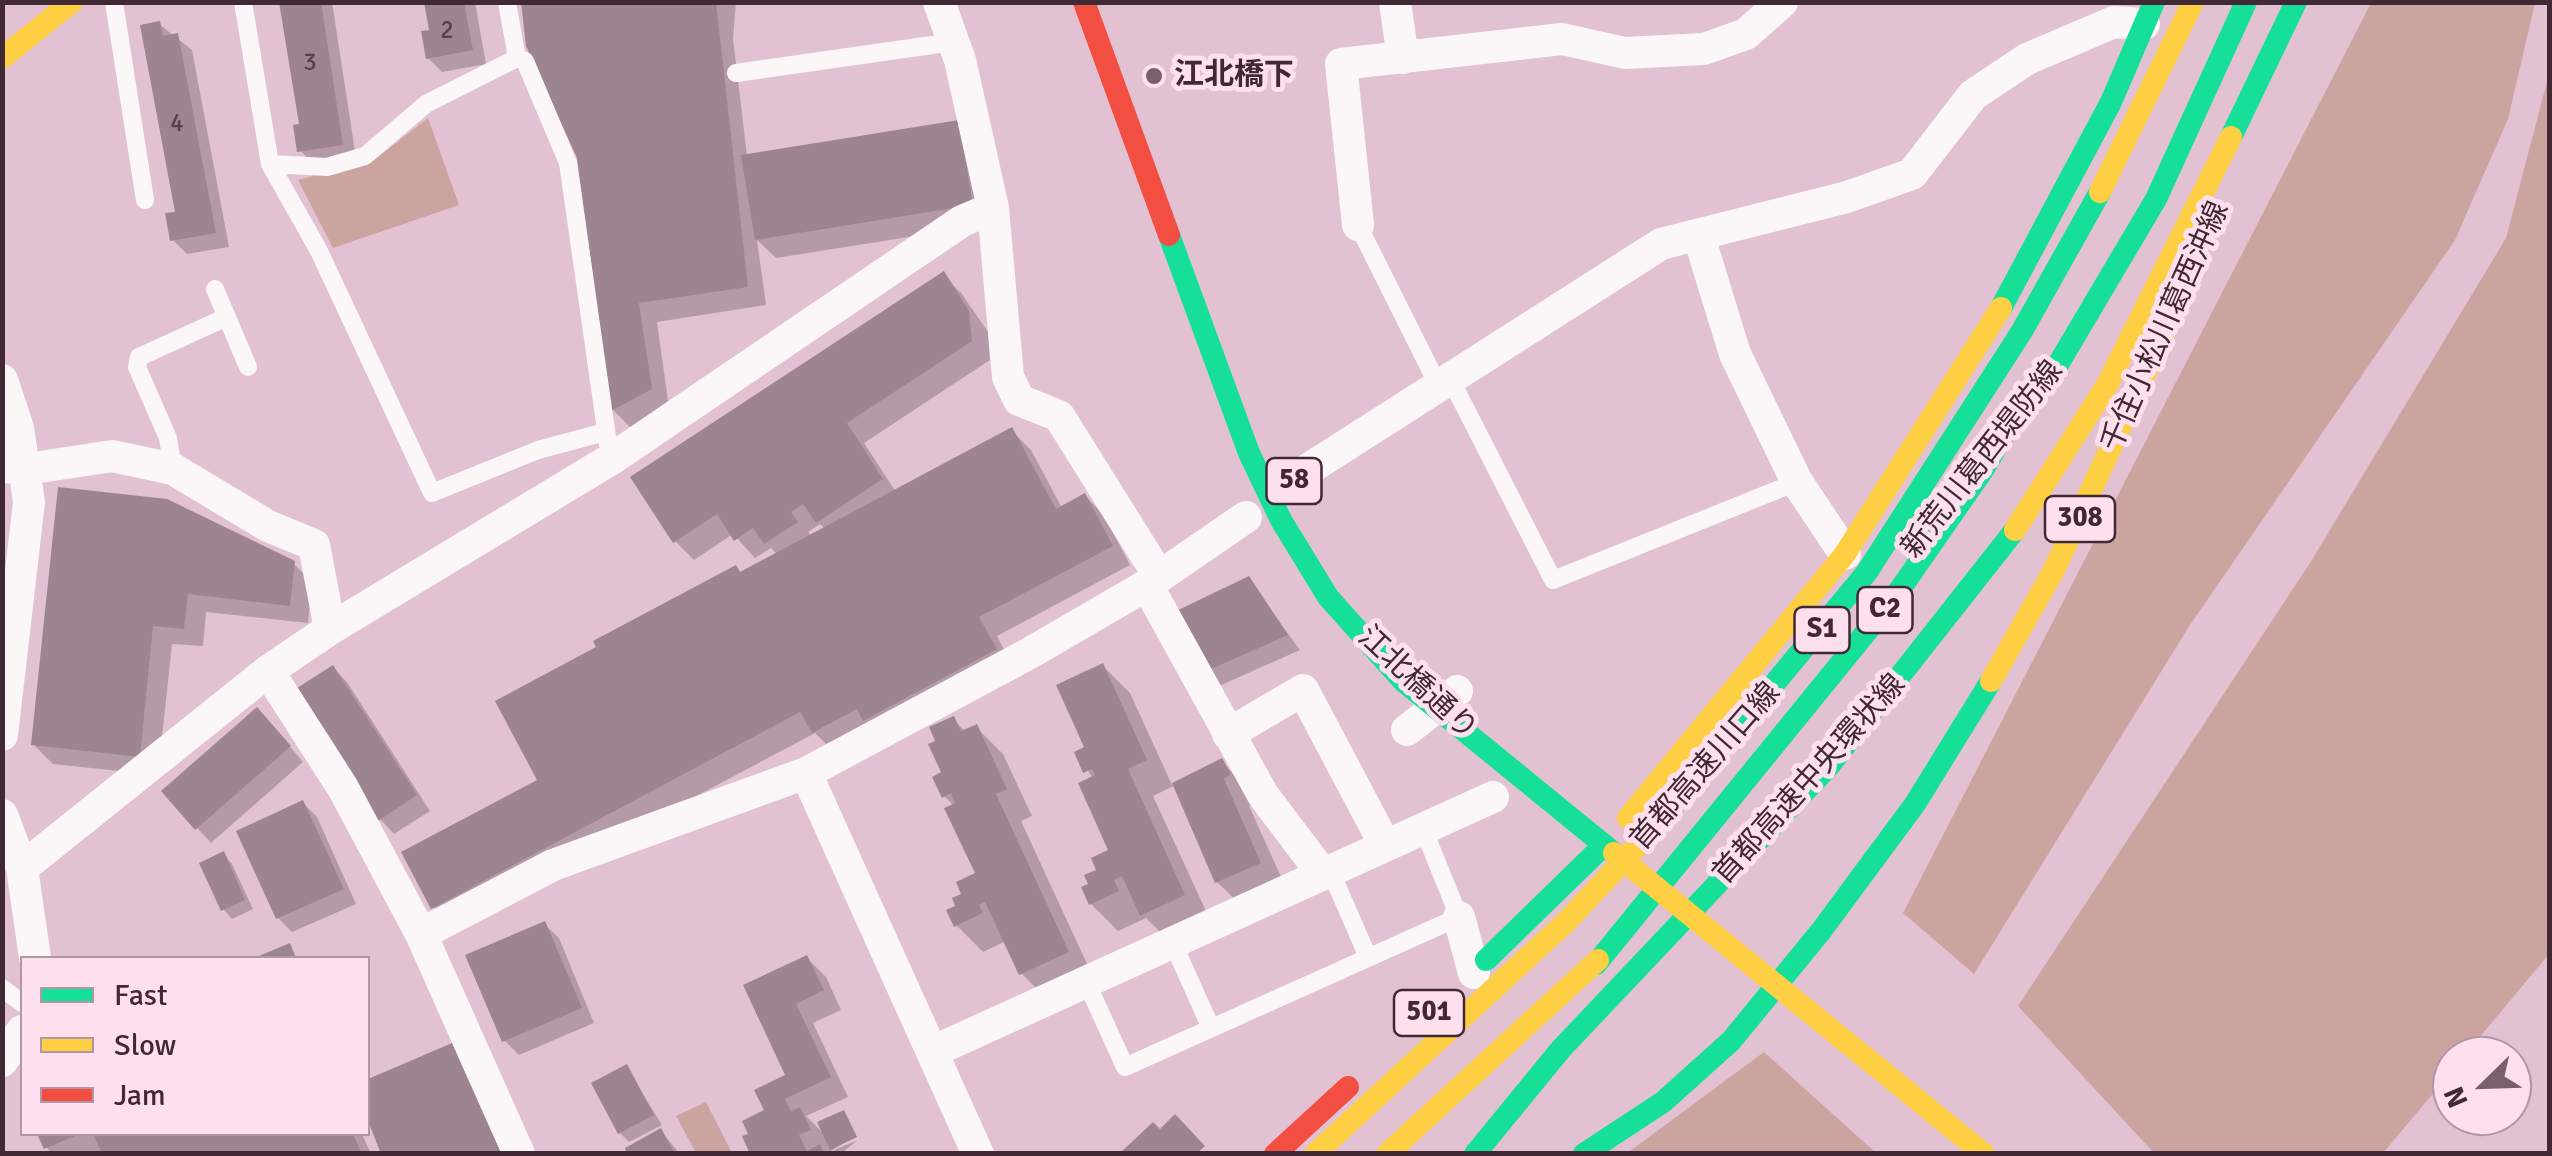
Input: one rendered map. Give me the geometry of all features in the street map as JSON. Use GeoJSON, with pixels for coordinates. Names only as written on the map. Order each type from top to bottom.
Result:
{"type":"FeatureCollection","features":[{"type":"Feature","properties":{"kind":"main road"},"geometry":{"type":"LineString","coordinates":[[2,58],[72,2]]}},
{"type":"Feature","properties":{"kind":"main road"},"geometry":{"type":"LineString","coordinates":[[1084,2],[1091,90]]}},
{"type":"Feature","properties":{"kind":"main road"},"geometry":{"type":"LineString","coordinates":[[1084,2],[1146,96]]}},
{"type":"Feature","properties":{"kind":"main road","name":"江北橋通り"},"geometry":{"type":"LineString","coordinates":[[1084,2],[1249,453],[1281,520],[1328,596],[1403,680],[1984,1154]]}},
{"type":"Feature","properties":{"kind":"main road","name":"首都高速川口線"},"geometry":{"type":"LineString","coordinates":[[1315,1154],[1566,922],[1686,793],[1867,572],[2022,332],[2090,210],[2193,2]]}},
{"type":"Feature","properties":{"kind":"main road","name":"首都高速中央環状線"},"geometry":{"type":"LineString","coordinates":[[1507,1075],[1831,680],[1983,470],[2120,227],[2220,2]]}},
{"type":"Feature","properties":{"kind":"main road","name":"新荒川葛西堤防線"},"geometry":{"type":"LineString","coordinates":[[1337,1154],[1536,974],[1661,844],[1833,652],[2053,373],[2156,199],[2246,2]]}},
{"type":"Feature","properties":{"kind":"main road","name":"首都高速川口線"},"geometry":{"type":"LineString","coordinates":[[1387,1154],[1596,962],[1699,859],[1805,741],[1944,567],[2077,366],[2144,254],[2214,125],[2268,2]]}},
{"type":"Feature","properties":{"kind":"main road","name":"首都高速中央環状線"},"geometry":{"type":"LineString","coordinates":[[1475,1154],[1560,1049],[1829,766],[2012,534],[2142,320],[2274,51],[2292,2]]}},
{"type":"Feature","properties":{"kind":"main road","name":"千住小松川葛西沖線"},"geometry":{"type":"LineString","coordinates":[[1584,1154],[1650,1111],[1710,1063],[1778,986],[1924,790],[2054,570],[2189,278],[2240,155],[2292,2]]}},
{"type":"Feature","properties":{"kind":"main road","name":"新荒川葛西堤防線"},"geometry":{"type":"LineString","coordinates":[[1621,813],[1845,554],[1999,312],[2110,102],[2149,14]]}},
{"type":"Feature","properties":{"kind":"main road"},"geometry":{"type":"LineString","coordinates":[[2087,372],[2184,216],[2274,51]]}},
{"type":"Feature","properties":{"kind":"main road"},"geometry":{"type":"LineString","coordinates":[[1401,724],[1433,750]]}},
{"type":"Feature","properties":{"kind":"main road"},"geometry":{"type":"LineString","coordinates":[[1621,813],[1661,844]]}},
{"type":"Feature","properties":{"kind":"main road","name":"501"},"geometry":{"type":"LineString","coordinates":[[1466,979],[1621,813]]}},
{"type":"Feature","properties":{"kind":"main road"},"geometry":{"type":"LineString","coordinates":[[1573,863],[1612,897]]}},
{"type":"Feature","properties":{"kind":"main road"},"geometry":{"type":"LineString","coordinates":[[1275,1154],[1360,1076]]}},
{"type":"Feature","properties":{"kind":"main road"},"geometry":{"type":"LineString","coordinates":[[1452,1154],[1486,1104]]}},
{"type":"Feature","properties":{"kind":"street"},"geometry":{"type":"LineString","coordinates":[[940,2],[993,208],[1008,377],[1019,400],[1059,416],[1153,580],[1228,734],[1262,794],[1326,872]]}},
{"type":"Feature","properties":{"kind":"street"},"geometry":{"type":"LineString","coordinates":[[1395,2],[1403,58]]}},
{"type":"Feature","properties":{"kind":"street"},"geometry":{"type":"LineString","coordinates":[[1358,225],[1342,64],[1562,39],[1625,53],[1704,49],[1746,34],[1782,2]]}},
{"type":"Feature","properties":{"kind":"street"},"geometry":{"type":"LineString","coordinates":[[1293,478],[1661,244],[1848,197],[1912,174],[1972,95],[2028,59],[2114,22],[2149,14]]}},
{"type":"Feature","properties":{"kind":"street"},"geometry":{"type":"LineString","coordinates":[[22,868],[268,671],[609,445],[962,221],[993,208]]}},
{"type":"Feature","properties":{"kind":"street"},"geometry":{"type":"LineString","coordinates":[[1700,237],[1735,354],[1797,482],[1845,554]]}},
{"type":"Feature","properties":{"kind":"street"},"geometry":{"type":"LineString","coordinates":[[2,380],[14,468],[29,502],[2,735]]}},
{"type":"Feature","properties":{"kind":"street"},"geometry":{"type":"LineString","coordinates":[[14,468],[112,456],[143,459],[173,469],[268,526],[314,545],[330,629]]}},
{"type":"Feature","properties":{"kind":"street"},"geometry":{"type":"LineString","coordinates":[[421,934],[553,865],[822,768],[1153,580],[1246,516]]}},
{"type":"Feature","properties":{"kind":"street"},"geometry":{"type":"LineString","coordinates":[[268,671],[343,788],[421,934],[520,1154]]}},
{"type":"Feature","properties":{"kind":"street"},"geometry":{"type":"LineString","coordinates":[[1228,734],[1302,690],[1385,845]]}},
{"type":"Feature","properties":{"kind":"street"},"geometry":{"type":"LineString","coordinates":[[1401,724],[1458,691]]}},
{"type":"Feature","properties":{"kind":"street"},"geometry":{"type":"LineString","coordinates":[[806,773],[978,1154]]}},
{"type":"Feature","properties":{"kind":"street"},"geometry":{"type":"LineString","coordinates":[[934,1051],[1493,797]]}},
{"type":"Feature","properties":{"kind":"street"},"geometry":{"type":"LineString","coordinates":[[2,814],[22,868],[35,956]]}},
{"type":"Feature","properties":{"kind":"street"},"geometry":{"type":"LineString","coordinates":[[1459,916],[1466,979]]}},
{"type":"Feature","properties":{"kind":"street"},"geometry":{"type":"LineString","coordinates":[[2,1062],[20,1034]]}},
{"type":"Feature","properties":{"kind":"lane"},"geometry":{"type":"LineString","coordinates":[[114,2],[145,200]]}},
{"type":"Feature","properties":{"kind":"lane"},"geometry":{"type":"LineString","coordinates":[[242,2],[270,164],[320,252],[432,493],[440,494],[538,450],[609,445],[568,163],[525,60],[517,58],[426,104],[365,156],[327,167],[270,164]]}},
{"type":"Feature","properties":{"kind":"lane"},"geometry":{"type":"LineString","coordinates":[[507,2],[517,58]]}},
{"type":"Feature","properties":{"kind":"lane"},"geometry":{"type":"LineString","coordinates":[[736,73],[953,42]]}},
{"type":"Feature","properties":{"kind":"lane"},"geometry":{"type":"LineString","coordinates":[[1358,225],[1554,580],[1797,482]]}},
{"type":"Feature","properties":{"kind":"lane"},"geometry":{"type":"LineString","coordinates":[[215,288],[248,367]]}},
{"type":"Feature","properties":{"kind":"lane"},"geometry":{"type":"LineString","coordinates":[[173,469],[168,438],[138,367],[139,357],[227,317]]}},
{"type":"Feature","properties":{"kind":"lane"},"geometry":{"type":"LineString","coordinates":[[1086,981],[1125,1067],[1368,958],[1459,916],[1423,828]]}},
{"type":"Feature","properties":{"kind":"lane"},"geometry":{"type":"LineString","coordinates":[[1326,872],[1368,958]]}},
{"type":"Feature","properties":{"kind":"lane"},"geometry":{"type":"LineString","coordinates":[[1172,941],[1211,1028]]}},
{"type":"Feature","properties":{"kind":"shaded area"},"geometry":{"type":"Polygon","coordinates":[[[2371,3],[2535,3],[2508,119],[2455,240],[2190,625],[1974,974],[1903,913],[2371,3]]]}},
{"type":"Feature","properties":{"kind":"shaded area"},"geometry":{"type":"Polygon","coordinates":[[[2549,74],[2549,954],[2481,1036],[2432,1036],[2432,1095],[2383,1153],[2154,1153],[2018,1006],[2310,563],[2506,238],[2549,74]]]}},
{"type":"Feature","properties":{"kind":"shaded area"},"geometry":{"type":"Polygon","coordinates":[[[428,118],[459,205],[333,248],[298,180],[378,157],[428,118]]]}},
{"type":"Feature","properties":{"kind":"shaded area"},"geometry":{"type":"Polygon","coordinates":[[[1764,1052],[1876,1153],[1626,1154],[1764,1052]]]}},
{"type":"Feature","properties":{"kind":"shaded area"},"geometry":{"type":"Polygon","coordinates":[[[706,1102],[732,1153],[696,1153],[676,1116],[706,1102]]]}},
{"type":"Feature","properties":{"kind":"building"},"geometry":{"type":"Polygon","coordinates":[[[279,2],[321,2],[343,145],[297,152],[293,125],[299,124],[279,2]]]}},
{"type":"Feature","properties":{"kind":"building"},"geometry":{"type":"Polygon","coordinates":[[[424,2],[464,2],[473,50],[426,59],[421,31],[429,30],[424,2]]]}},
{"type":"Feature","properties":{"kind":"building"},"geometry":{"type":"Polygon","coordinates":[[[521,2],[716,2],[748,287],[639,303],[652,389],[611,411],[577,158],[526,46],[521,2]]]}},
{"type":"Feature","properties":{"kind":"building"},"geometry":{"type":"Polygon","coordinates":[[[160,21],[163,36],[178,33],[216,233],[170,241],[165,213],[175,212],[140,25],[160,21]]]}},
{"type":"Feature","properties":{"kind":"building"},"geometry":{"type":"Polygon","coordinates":[[[959,120],[973,205],[755,240],[741,155],[959,120]]]}},
{"type":"Feature","properties":{"kind":"building"},"geometry":{"type":"Polygon","coordinates":[[[944,271],[969,311],[972,341],[847,423],[883,479],[816,523],[803,504],[791,512],[798,522],[764,544],[753,528],[734,541],[717,514],[673,543],[630,477],[944,271]]]}},
{"type":"Feature","properties":{"kind":"building"},"geometry":{"type":"Polygon","coordinates":[[[1012,427],[1056,509],[1085,493],[1113,546],[979,617],[997,649],[863,721],[857,709],[812,733],[800,712],[431,909],[401,852],[537,780],[495,701],[596,647],[593,641],[736,565],[740,572],[1012,427]]]}},
{"type":"Feature","properties":{"kind":"building"},"geometry":{"type":"Polygon","coordinates":[[[58,487],[167,499],[295,561],[290,606],[188,594],[184,629],[153,626],[140,757],[31,745],[58,487]]]}},
{"type":"Feature","properties":{"kind":"building"},"geometry":{"type":"Polygon","coordinates":[[[1249,576],[1288,635],[1202,673],[1172,613],[1249,576]]]}},
{"type":"Feature","properties":{"kind":"building"},"geometry":{"type":"Polygon","coordinates":[[[1103,663],[1147,760],[1128,769],[1185,895],[1140,916],[1122,876],[1114,880],[1119,891],[1089,905],[1081,887],[1088,884],[1084,875],[1096,870],[1091,858],[1108,850],[1078,783],[1095,775],[1092,769],[1083,773],[1074,752],[1084,747],[1056,685],[1103,663]]]}},
{"type":"Feature","properties":{"kind":"building"},"geometry":{"type":"Polygon","coordinates":[[[333,665],[417,795],[378,821],[294,690],[333,665]]]}},
{"type":"Feature","properties":{"kind":"building"},"geometry":{"type":"Polygon","coordinates":[[[257,707],[291,746],[195,830],[161,791],[257,707]]]}},
{"type":"Feature","properties":{"kind":"building"},"geometry":{"type":"Polygon","coordinates":[[[954,716],[961,731],[977,724],[1007,789],[996,794],[1069,952],[1019,975],[985,902],[979,905],[983,913],[954,927],[946,910],[955,906],[952,898],[961,894],[956,882],[975,873],[944,808],[955,803],[951,793],[942,798],[932,777],[941,772],[928,744],[935,741],[929,727],[954,716]]]}},
{"type":"Feature","properties":{"kind":"building"},"geometry":{"type":"Polygon","coordinates":[[[1222,758],[1231,774],[1224,779],[1261,863],[1215,883],[1172,783],[1222,758]]]}},
{"type":"Feature","properties":{"kind":"building"},"geometry":{"type":"Polygon","coordinates":[[[303,800],[344,889],[276,919],[236,831],[303,800]]]}},
{"type":"Feature","properties":{"kind":"building"},"geometry":{"type":"Polygon","coordinates":[[[224,851],[245,900],[221,911],[199,863],[224,851]]]}},
{"type":"Feature","properties":{"kind":"building"},"geometry":{"type":"Polygon","coordinates":[[[545,921],[582,1008],[502,1042],[465,955],[545,921]]]}},
{"type":"Feature","properties":{"kind":"building"},"geometry":{"type":"Polygon","coordinates":[[[290,943],[295,956],[259,956],[290,943]]]}},
{"type":"Feature","properties":{"kind":"building"},"geometry":{"type":"Polygon","coordinates":[[[807,955],[824,990],[796,1004],[831,1077],[785,1099],[791,1111],[800,1107],[811,1130],[799,1135],[807,1151],[820,1144],[824,1154],[750,1154],[742,1136],[748,1134],[742,1121],[764,1110],[754,1090],[785,1075],[743,985],[807,955]]]}},
{"type":"Feature","properties":{"kind":"building"},"geometry":{"type":"Polygon","coordinates":[[[459,1040],[508,1154],[381,1154],[370,1126],[370,1078],[459,1040]]]}},
{"type":"Feature","properties":{"kind":"building"},"geometry":{"type":"Polygon","coordinates":[[[627,1064],[654,1115],[618,1134],[591,1083],[627,1064]]]}},
{"type":"Feature","properties":{"kind":"building"},"geometry":{"type":"Polygon","coordinates":[[[844,1110],[857,1137],[830,1150],[817,1122],[844,1110]]]}},
{"type":"Feature","properties":{"kind":"building"},"geometry":{"type":"Polygon","coordinates":[[[1175,1114],[1205,1146],[1196,1154],[1119,1154],[1153,1122],[1160,1129],[1175,1114]]]}},
{"type":"Feature","properties":{"kind":"building"},"geometry":{"type":"Polygon","coordinates":[[[661,1128],[675,1154],[627,1154],[625,1148],[661,1128]]]}},
{"type":"Feature","properties":{"kind":"building"},"geometry":{"type":"Polygon","coordinates":[[[38,1136],[75,1136],[44,1149],[38,1136]]]}},
{"type":"Feature","properties":{"kind":"building"},"geometry":{"type":"Polygon","coordinates":[[[94,1136],[354,1136],[362,1154],[102,1154],[94,1136]]]}},
{"type":"Feature","properties":{"kind":"traffic: fast"},"geometry":{"type":"LineString","coordinates":[[2001,308],[2111,102],[2154,2]]}},
{"type":"Feature","properties":{"kind":"traffic: fast"},"geometry":{"type":"LineString","coordinates":[[2023,411],[2053,373],[2156,199],[2246,2]]}},
{"type":"Feature","properties":{"kind":"traffic: fast"},"geometry":{"type":"LineString","coordinates":[[2231,137],[2296,2]]}},
{"type":"Feature","properties":{"kind":"traffic: fast"},"geometry":{"type":"LineString","coordinates":[[1658,824],[1867,572],[2022,331],[2100,192]]}},
{"type":"Feature","properties":{"kind":"traffic: fast"},"geometry":{"type":"LineString","coordinates":[[1169,235],[1249,453],[1281,520],[1328,597],[1403,681],[1614,853]]}},
{"type":"Feature","properties":{"kind":"traffic: fast"},"geometry":{"type":"LineString","coordinates":[[1596,964],[1894,598],[1983,470],[2040,374]]}},
{"type":"Feature","properties":{"kind":"traffic: fast"},"geometry":{"type":"LineString","coordinates":[[1475,1154],[1561,1049],[1829,766],[2015,530]]}},
{"type":"Feature","properties":{"kind":"traffic: fast"},"geometry":{"type":"LineString","coordinates":[[1584,1154],[1663,1102],[1731,1041],[1821,931],[1915,804],[1991,681]]}},
{"type":"Feature","properties":{"kind":"traffic: fast"},"geometry":{"type":"LineString","coordinates":[[1486,960],[1602,847]]}},
{"type":"Feature","properties":{"kind":"traffic: slow"},"geometry":{"type":"LineString","coordinates":[[2,58],[72,2]]}},
{"type":"Feature","properties":{"kind":"traffic: slow"},"geometry":{"type":"LineString","coordinates":[[2100,192],[2193,2]]}},
{"type":"Feature","properties":{"kind":"traffic: slow"},"geometry":{"type":"LineString","coordinates":[[2015,530],[2107,385],[2231,137]]}},
{"type":"Feature","properties":{"kind":"traffic: slow"},"geometry":{"type":"LineString","coordinates":[[1991,681],[2054,570],[2189,279]]}},
{"type":"Feature","properties":{"kind":"traffic: slow"},"geometry":{"type":"LineString","coordinates":[[1628,818],[1845,554],[2001,308]]}},
{"type":"Feature","properties":{"kind":"traffic: slow"},"geometry":{"type":"LineString","coordinates":[[1315,1154],[1566,922],[1658,824]]}},
{"type":"Feature","properties":{"kind":"traffic: slow"},"geometry":{"type":"LineString","coordinates":[[1614,853],[1984,1154]]}},
{"type":"Feature","properties":{"kind":"traffic: slow"},"geometry":{"type":"LineString","coordinates":[[1387,1154],[1598,960]]}},
{"type":"Feature","properties":{"kind":"traffic: jam"},"geometry":{"type":"LineString","coordinates":[[1084,2],[1169,235]]}},
{"type":"Feature","properties":{"kind":"traffic: jam"},"geometry":{"type":"LineString","coordinates":[[1275,1154],[1348,1087]]}},
{"type":"Feature","properties":{"kind":"place","name":"江北橋下"},"geometry":{"type":"Point","coordinates":[1154,76]}}]}
